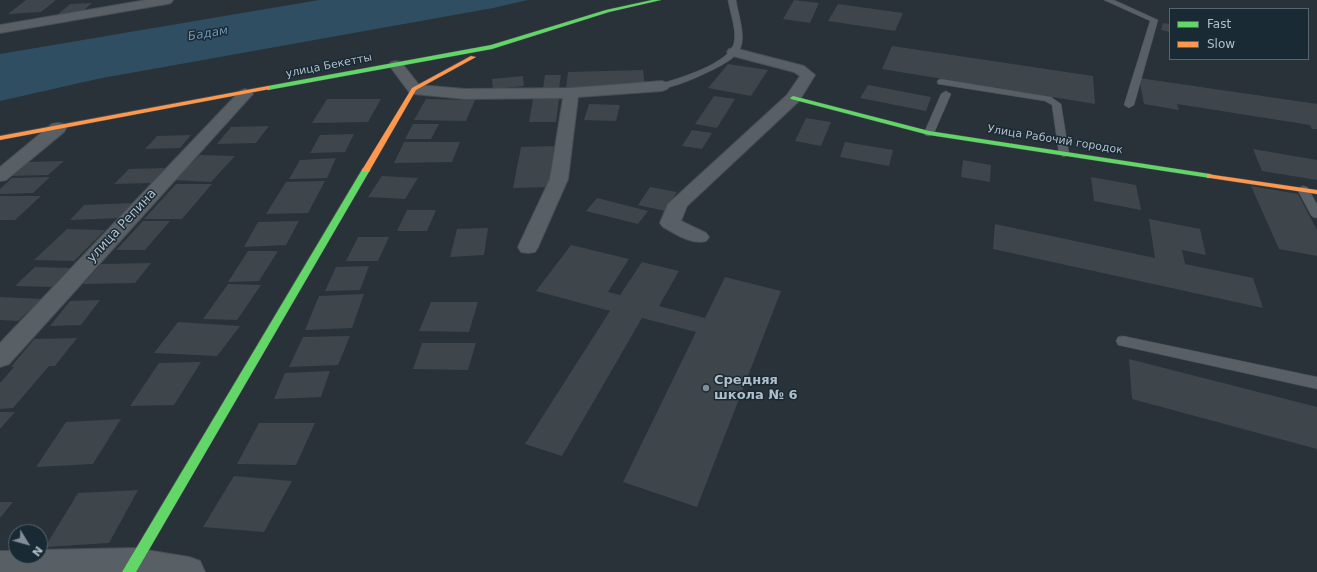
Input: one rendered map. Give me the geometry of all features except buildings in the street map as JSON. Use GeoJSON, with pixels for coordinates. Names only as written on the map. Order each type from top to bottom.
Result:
{"type":"FeatureCollection","features":[{"type":"Feature","properties":{"kind":"street"},"geometry":{"type":"LineString","coordinates":[[0,30],[167,0]]}},
{"type":"Feature","properties":{"kind":"street","name":"улица Бекетты"},"geometry":{"type":"LineString","coordinates":[[0,138],[492,48],[608,11],[658,0]]}},
{"type":"Feature","properties":{"kind":"street"},"geometry":{"type":"LineString","coordinates":[[132,567],[414,89],[492,48]]}},
{"type":"Feature","properties":{"kind":"street"},"geometry":{"type":"LineString","coordinates":[[699,237],[670,223],[678,204],[793,98],[808,75],[800,69],[734,52]]}},
{"type":"Feature","properties":{"kind":"street"},"geometry":{"type":"LineString","coordinates":[[396,65],[414,89],[465,94],[571,93],[662,86]]}},
{"type":"Feature","properties":{"kind":"street"},"geometry":{"type":"LineString","coordinates":[[528,247],[559,179],[571,93]]}},
{"type":"Feature","properties":{"kind":"street","name":"улица Репина"},"geometry":{"type":"LineString","coordinates":[[0,358],[245,94]]}},
{"type":"Feature","properties":{"kind":"street","name":"Улица Рабочий городок"},"geometry":{"type":"LineString","coordinates":[[793,98],[929,134],[1317,192]]}},
{"type":"Feature","properties":{"kind":"street"},"geometry":{"type":"LineString","coordinates":[[0,176],[58,128]]}},
{"type":"Feature","properties":{"kind":"street"},"geometry":{"type":"LineString","coordinates":[[0,566],[132,567],[189,572]]}},
{"type":"Feature","properties":{"kind":"lane"},"geometry":{"type":"LineString","coordinates":[[662,86],[685,80],[712,68],[734,52],[738,44],[732,0]]}},
{"type":"Feature","properties":{"kind":"lane"},"geometry":{"type":"LineString","coordinates":[[1108,0],[1154,20],[1129,105]]}},
{"type":"Feature","properties":{"kind":"lane"},"geometry":{"type":"LineString","coordinates":[[941,82],[1048,99],[1056,104],[1064,154]]}},
{"type":"Feature","properties":{"kind":"lane"},"geometry":{"type":"LineString","coordinates":[[929,134],[946,94]]}},
{"type":"Feature","properties":{"kind":"lane"},"geometry":{"type":"LineString","coordinates":[[1303,189],[1317,215]]}},
{"type":"Feature","properties":{"kind":"lane"},"geometry":{"type":"LineString","coordinates":[[1123,342],[1317,383]]}},
{"type":"Feature","properties":{"kind":"water","name":"Бадам"},"geometry":{"type":"Polygon","coordinates":[[[319,0],[528,0],[493,8],[97,79],[0,101],[0,54],[319,0]]]}},
{"type":"Feature","properties":{"kind":"traffic: fast"},"geometry":{"type":"LineString","coordinates":[[268,88],[492,47],[608,11],[659,0]]}},
{"type":"Feature","properties":{"kind":"traffic: fast"},"geometry":{"type":"LineString","coordinates":[[793,98],[929,133],[1210,176]]}},
{"type":"Feature","properties":{"kind":"traffic: fast"},"geometry":{"type":"LineString","coordinates":[[129,572],[366,170]]}},
{"type":"Feature","properties":{"kind":"traffic: slow"},"geometry":{"type":"LineString","coordinates":[[366,170],[414,89],[473,57]]}},
{"type":"Feature","properties":{"kind":"traffic: slow"},"geometry":{"type":"LineString","coordinates":[[0,138],[268,88]]}},
{"type":"Feature","properties":{"kind":"traffic: slow"},"geometry":{"type":"LineString","coordinates":[[1210,176],[1317,192]]}},
{"type":"Feature","properties":{"kind":"place","name":"Средняя школа № 6"},"geometry":{"type":"Point","coordinates":[706,388]}}]}
